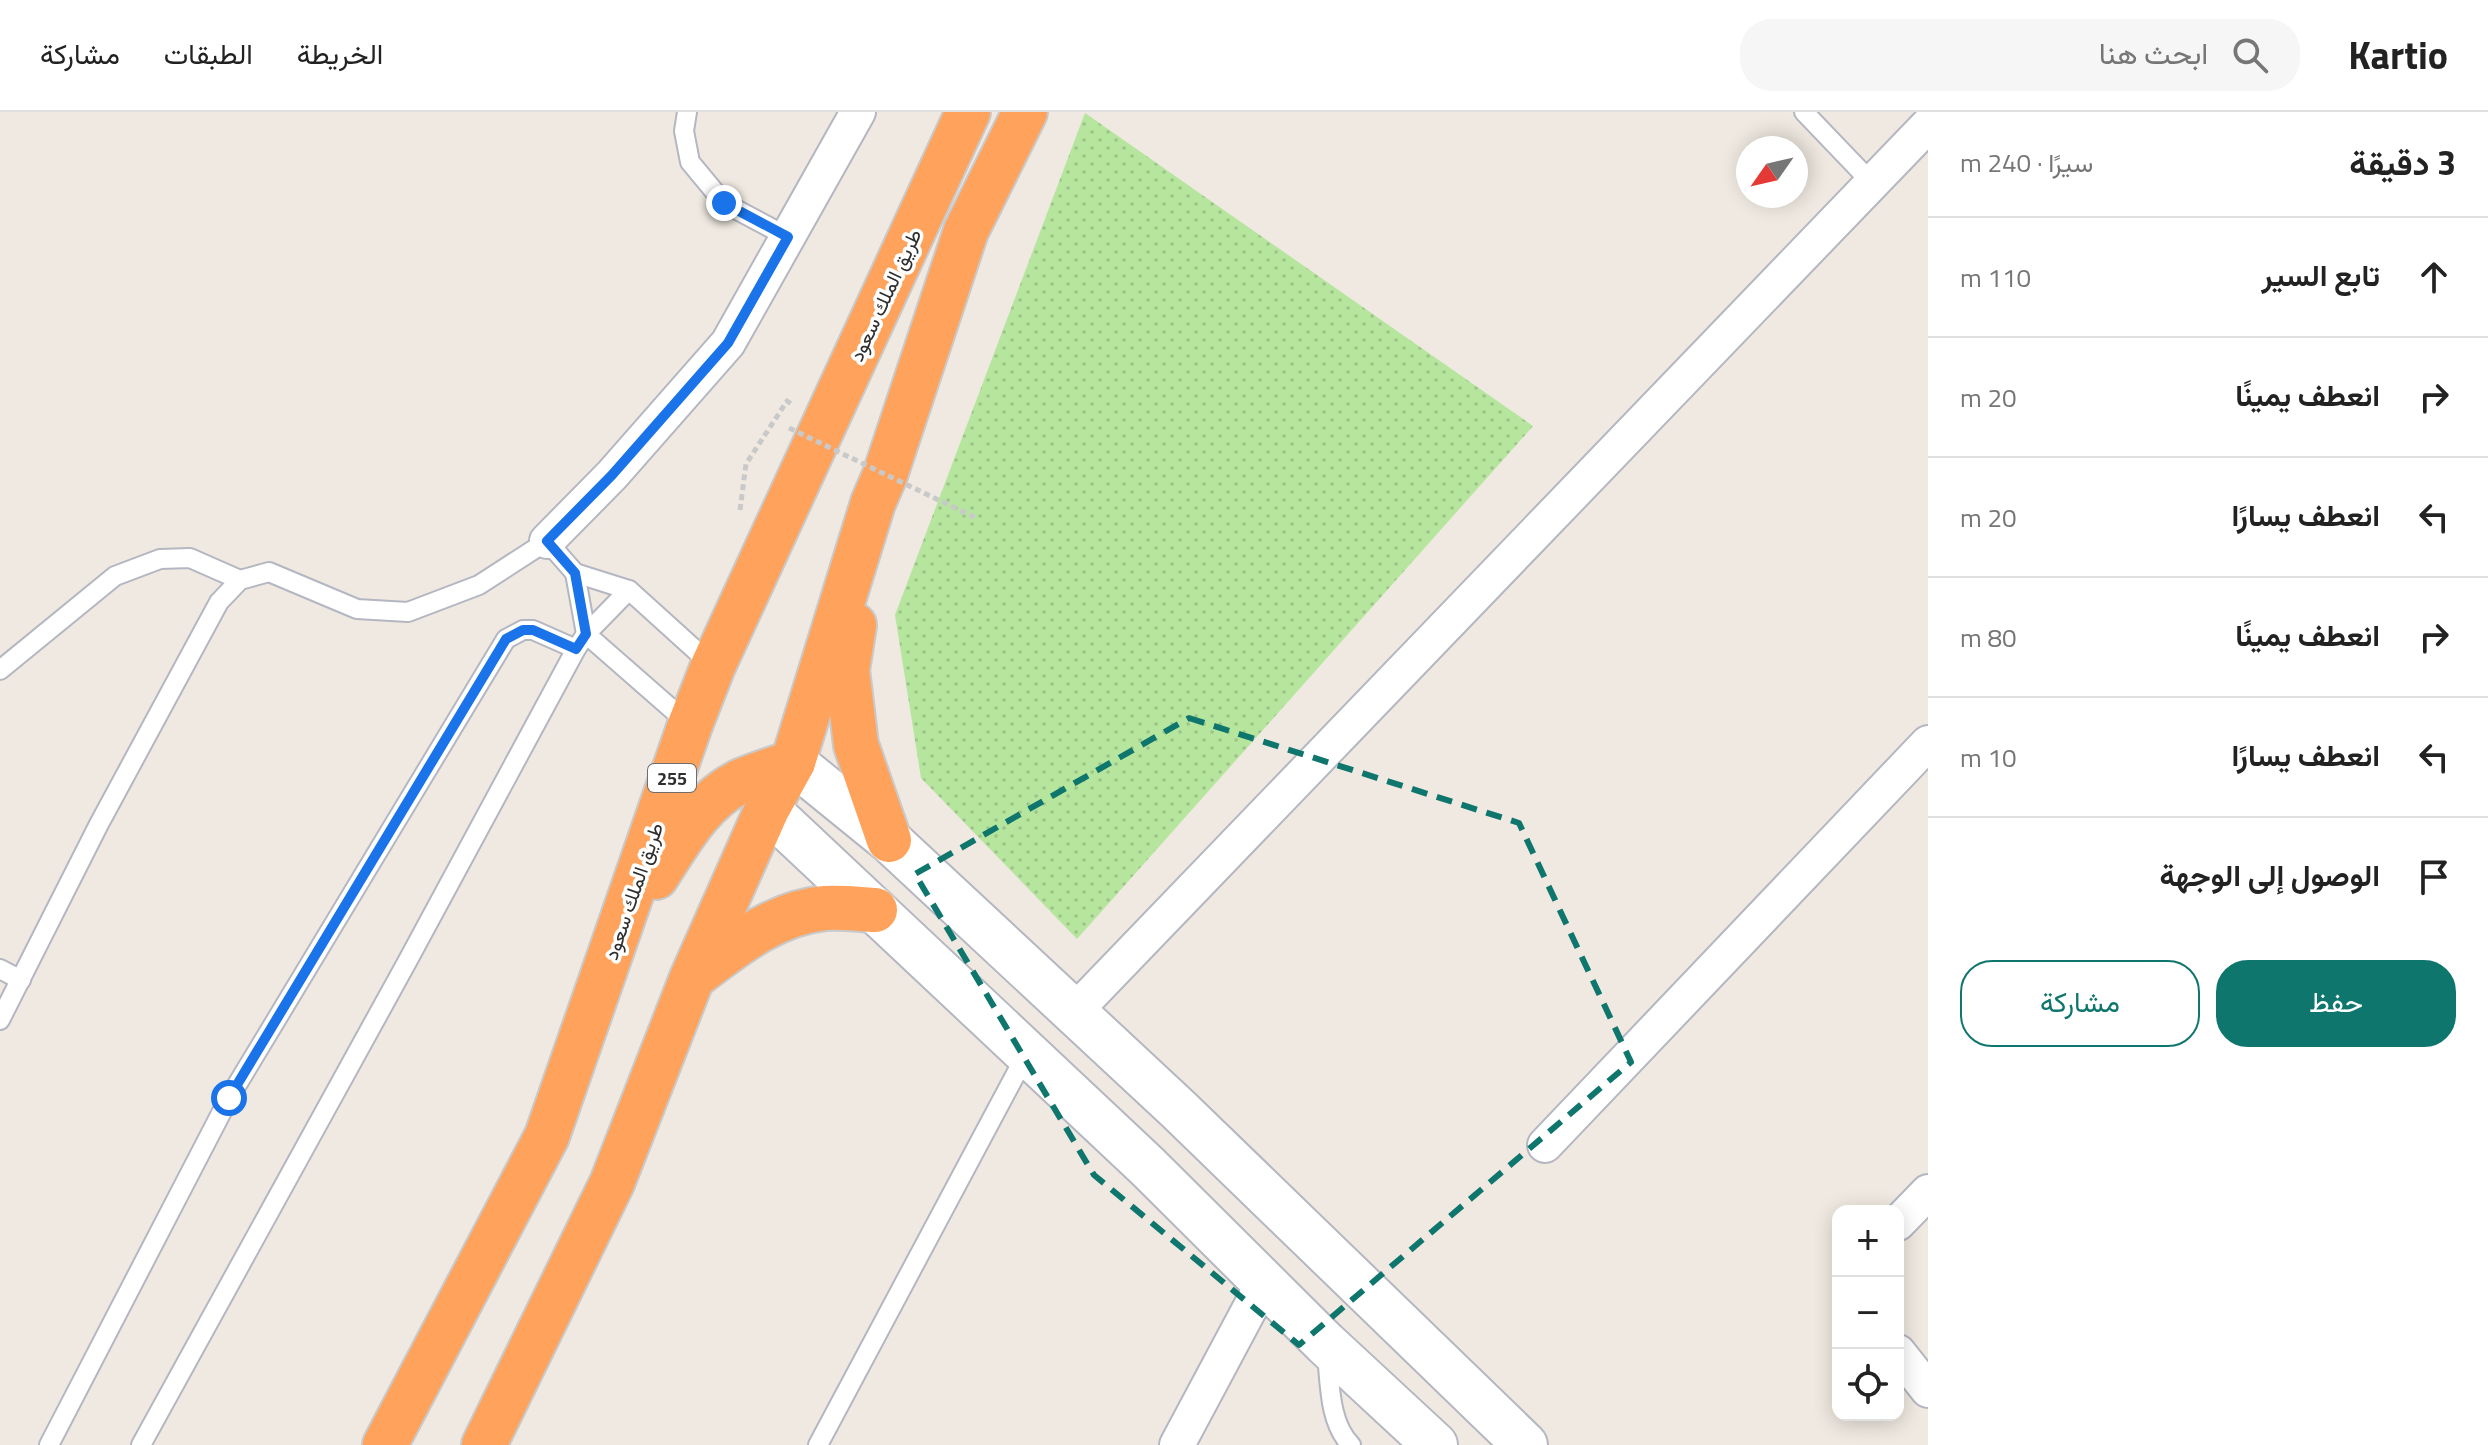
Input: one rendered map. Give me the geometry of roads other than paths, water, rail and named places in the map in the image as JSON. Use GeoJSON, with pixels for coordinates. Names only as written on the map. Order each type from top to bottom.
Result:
{"type":"FeatureCollection","features":[{"type":"Feature","properties":{"kind":"highway","name":"طريق الملك سعود"},"geometry":{"type":"LineString","coordinates":[[385,1445],[547,1136],[713,666],[968,112]]}},
{"type":"Feature","properties":{"kind":"highway"},"geometry":{"type":"LineString","coordinates":[[484,1445],[612,1183],[692,978],[767,809],[793,762],[873,503],[966,231],[1025,112]]}},
{"type":"Feature","properties":{"kind":"highway"},"geometry":{"type":"LineString","coordinates":[[873,503],[847,670],[856,745],[889,840]]}},
{"type":"Feature","properties":{"kind":"highway"},"geometry":{"type":"LineString","coordinates":[[615,942],[682,834],[708,805],[738,783],[793,762]]}},
{"type":"Feature","properties":{"kind":"highway"},"geometry":{"type":"LineString","coordinates":[[692,978],[747,937],[781,919],[824,908],[875,910]]}},
{"type":"Feature","properties":{"kind":"street"},"geometry":{"type":"LineString","coordinates":[[547,541],[612,475],[728,343],[858,112]]}},
{"type":"Feature","properties":{"kind":"street"},"geometry":{"type":"LineString","coordinates":[[1074,1012],[1928,125]]}},
{"type":"Feature","properties":{"kind":"street"},"geometry":{"type":"LineString","coordinates":[[1545,1145],[1928,743]]}},
{"type":"Feature","properties":{"kind":"street"},"geometry":{"type":"LineString","coordinates":[[793,762],[889,840],[1074,1012],[1286,1212],[1525,1445]]}},
{"type":"Feature","properties":{"kind":"street"},"geometry":{"type":"LineString","coordinates":[[767,809],[1147,1166],[1325,1343],[1435,1445]]}},
{"type":"Feature","properties":{"kind":"street"},"geometry":{"type":"LineString","coordinates":[[1904,1217],[1928,1192]]}},
{"type":"Feature","properties":{"kind":"street"},"geometry":{"type":"LineString","coordinates":[[1177,1445],[1264,1282]]}},
{"type":"Feature","properties":{"kind":"street"},"geometry":{"type":"LineString","coordinates":[[1904,1360],[1928,1390]]}},
{"type":"Feature","properties":{"kind":"lane"},"geometry":{"type":"LineString","coordinates":[[687,112],[684,131],[690,162],[724,203],[788,237]]}},
{"type":"Feature","properties":{"kind":"lane"},"geometry":{"type":"LineString","coordinates":[[1804,112],[1872,183]]}},
{"type":"Feature","properties":{"kind":"lane"},"geometry":{"type":"LineString","coordinates":[[0,1020],[99,824],[219,602],[240,580],[269,572],[357,609],[408,612],[479,585],[547,541],[575,573],[629,590],[713,666]]}},
{"type":"Feature","properties":{"kind":"lane"},"geometry":{"type":"LineString","coordinates":[[0,670],[115,576],[160,559],[190,558],[240,580]]}},
{"type":"Feature","properties":{"kind":"lane"},"geometry":{"type":"LineString","coordinates":[[575,573],[581,642]]}},
{"type":"Feature","properties":{"kind":"lane"},"geometry":{"type":"LineString","coordinates":[[141,1445],[581,642],[629,590]]}},
{"type":"Feature","properties":{"kind":"lane"},"geometry":{"type":"LineString","coordinates":[[49,1445],[229,1098],[506,639],[523,630],[533,630],[581,642],[690,725]]}},
{"type":"Feature","properties":{"kind":"lane"},"geometry":{"type":"LineString","coordinates":[[0,969],[21,980]]}},
{"type":"Feature","properties":{"kind":"lane"},"geometry":{"type":"LineString","coordinates":[[818,1445],[1027,1053]]}},
{"type":"Feature","properties":{"kind":"lane"},"geometry":{"type":"LineString","coordinates":[[1325,1343],[1333,1405],[1342,1442]]}}]}
